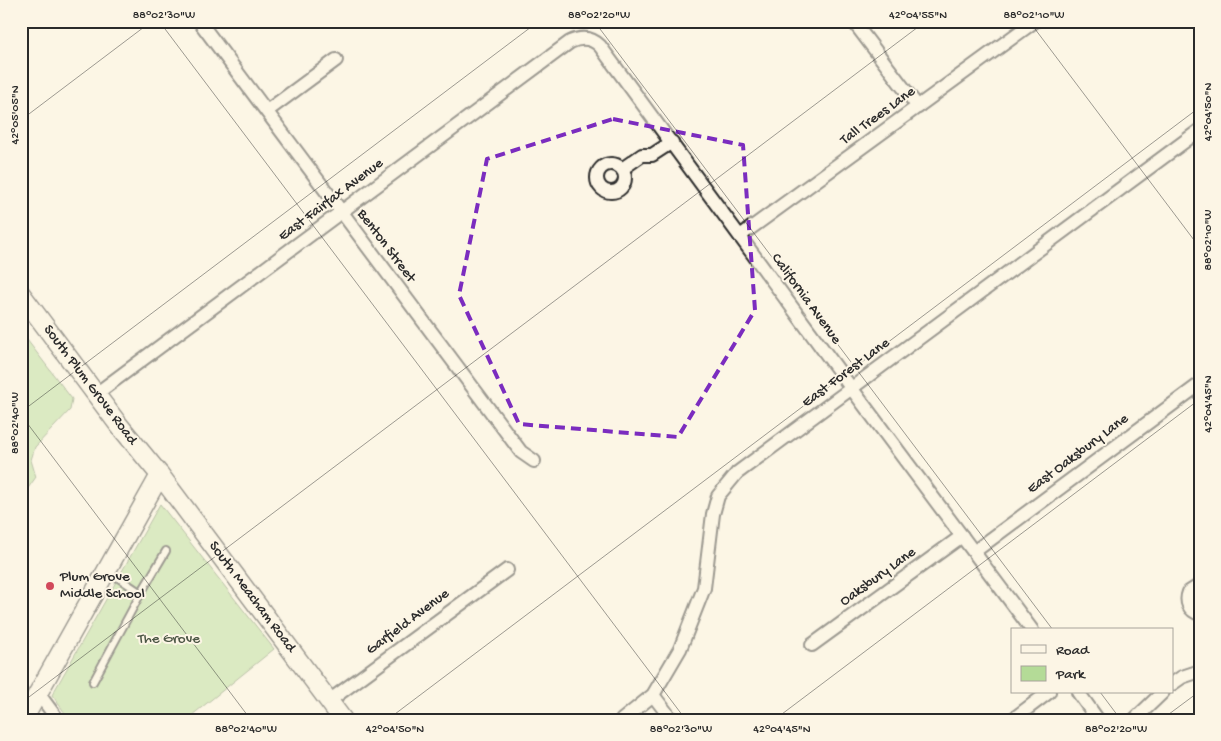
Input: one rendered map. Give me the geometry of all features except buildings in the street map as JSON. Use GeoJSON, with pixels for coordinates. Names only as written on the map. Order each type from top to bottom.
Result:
{"type":"FeatureCollection","features":[{"type":"Feature","properties":{"kind":"main road","name":"South Plum Grove Road"},"geometry":{"type":"LineString","coordinates":[[21,294],[160,475]]}},
{"type":"Feature","properties":{"kind":"main road"},"geometry":{"type":"LineString","coordinates":[[23,720],[160,475]]}},
{"type":"Feature","properties":{"kind":"main road","name":"South Meacham Road"},"geometry":{"type":"LineString","coordinates":[[160,475],[343,720]]}},
{"type":"Feature","properties":{"kind":"street","name":"Benton Street"},"geometry":{"type":"LineString","coordinates":[[199,21],[521,452],[534,461]]}},
{"type":"Feature","properties":{"kind":"street"},"geometry":{"type":"LineString","coordinates":[[852,21],[918,107]]}},
{"type":"Feature","properties":{"kind":"street","name":"Tall Trees Lane"},"geometry":{"type":"LineString","coordinates":[[740,236],[1035,21]]}},
{"type":"Feature","properties":{"kind":"street","name":"East Fairfax Avenue"},"geometry":{"type":"LineString","coordinates":[[96,394],[570,42],[579,38],[588,38]]}},
{"type":"Feature","properties":{"kind":"street","name":"California Avenue"},"geometry":{"type":"LineString","coordinates":[[588,38],[600,46],[1031,628]]}},
{"type":"Feature","properties":{"kind":"street"},"geometry":{"type":"LineString","coordinates":[[267,111],[336,60]]}},
{"type":"Feature","properties":{"kind":"street","name":"East Forest Lane"},"geometry":{"type":"LineString","coordinates":[[622,720],[653,695],[680,649],[704,588],[713,514],[718,496],[737,473],[1200,130]]}},
{"type":"Feature","properties":{"kind":"street"},"geometry":{"type":"LineString","coordinates":[[622,168],[642,155],[652,154],[672,142]]}},
{"type":"Feature","properties":{"kind":"street","name":"East Oaksbury Lane"},"geometry":{"type":"LineString","coordinates":[[975,551],[1200,384]]}},
{"type":"Feature","properties":{"kind":"street","name":"Oaksbury Lane"},"geometry":{"type":"LineString","coordinates":[[812,645],[962,536]]}},
{"type":"Feature","properties":{"kind":"street","name":"Garfield Avenue"},"geometry":{"type":"LineString","coordinates":[[329,701],[507,570]]}},
{"type":"Feature","properties":{"kind":"street"},"geometry":{"type":"LineString","coordinates":[[1200,585],[1189,592],[1187,602],[1192,610],[1200,614]]}},
{"type":"Feature","properties":{"kind":"street"},"geometry":{"type":"LineString","coordinates":[[1174,683],[1182,677],[1200,671]]}},
{"type":"Feature","properties":{"kind":"street"},"geometry":{"type":"LineString","coordinates":[[38,692],[58,720]]}},
{"type":"Feature","properties":{"kind":"street"},"geometry":{"type":"LineString","coordinates":[[1012,720],[1046,694]]}},
{"type":"Feature","properties":{"kind":"street"},"geometry":{"type":"LineString","coordinates":[[1079,694],[1098,720]]}},
{"type":"Feature","properties":{"kind":"street"},"geometry":{"type":"LineString","coordinates":[[1134,720],[1161,694]]}},
{"type":"Feature","properties":{"kind":"street"},"geometry":{"type":"LineString","coordinates":[[653,695],[672,720]]}},
{"type":"Feature","properties":{"kind":"lane"},"geometry":{"type":"LineString","coordinates":[[93,682],[166,551]]}},
{"type":"Feature","properties":{"kind":"lane"},"geometry":{"type":"LineString","coordinates":[[107,570],[141,593]]}},
{"type":"Feature","properties":{"kind":"path"},"geometry":{"type":"LineString","coordinates":[[21,500],[26,503]]}},
{"type":"Feature","properties":{"kind":"highlighted area"},"geometry":{"type":"Polygon","coordinates":[[[613,119],[743,145],[755,310],[678,437],[519,424],[459,295],[487,159],[613,119]]]}},
{"type":"Feature","properties":{"kind":"green space"},"geometry":{"type":"Polygon","coordinates":[[[21,332],[72,399],[70,410],[35,447],[31,460],[36,477],[21,498],[21,332]]]}},
{"type":"Feature","properties":{"kind":"green space","name":"The Grove"},"geometry":{"type":"Polygon","coordinates":[[[160,504],[274,649],[186,720],[70,720],[52,695],[160,504]]]}},
{"type":"Feature","properties":{"kind":"place","name":"Plum Grove Middle School"},"geometry":{"type":"Point","coordinates":[50,586]}}]}
